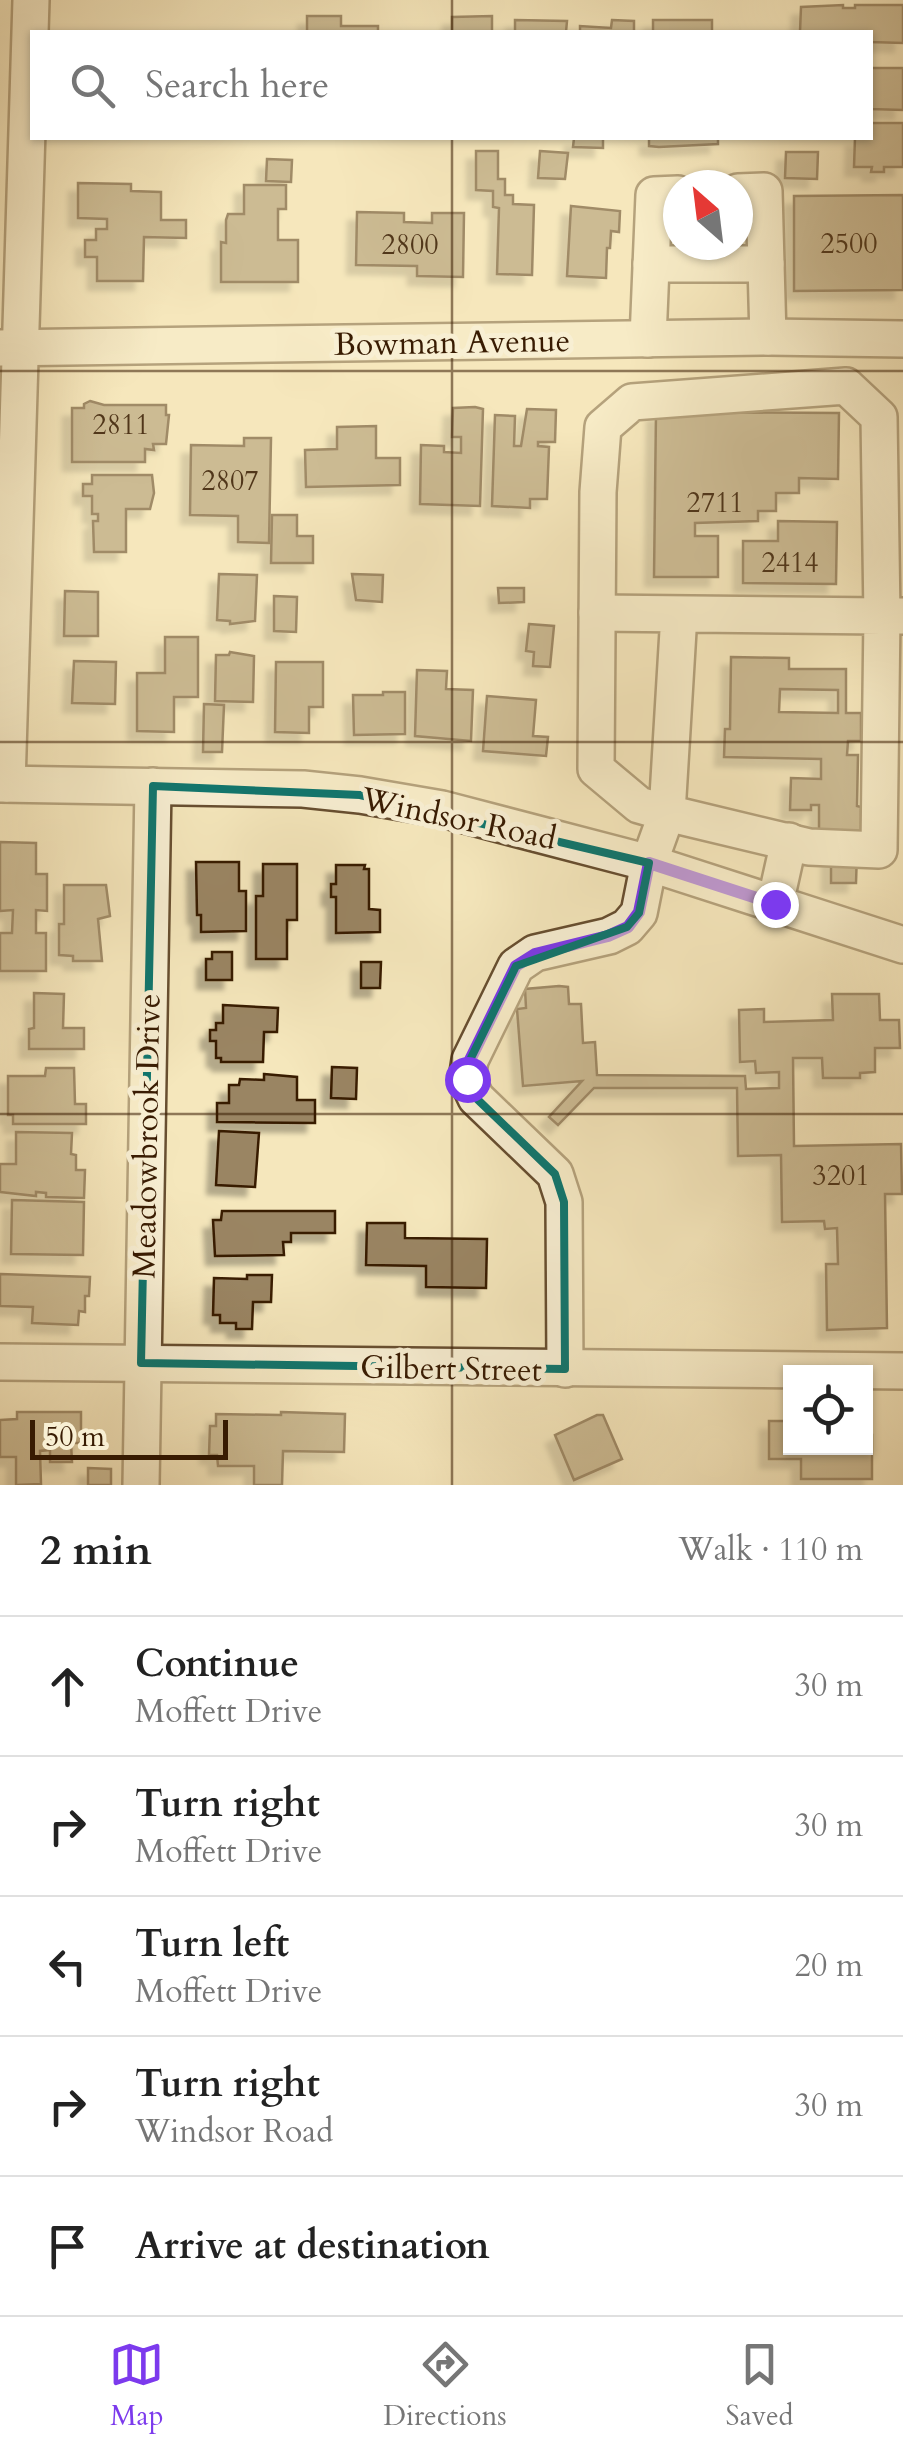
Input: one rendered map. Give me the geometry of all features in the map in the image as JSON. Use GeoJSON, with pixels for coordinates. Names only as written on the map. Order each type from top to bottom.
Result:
{"type":"FeatureCollection","features":[{"type":"Feature","properties":{"kind":"street"},"geometry":{"type":"LineString","coordinates":[[30,30],[32,0]]}},
{"type":"Feature","properties":{"kind":"street"},"geometry":{"type":"LineString","coordinates":[[4,784],[10,348],[30,32]]}},
{"type":"Feature","properties":{"kind":"street"},"geometry":{"type":"LineString","coordinates":[[753,191],[764,191],[768,337]]}},
{"type":"Feature","properties":{"kind":"street"},"geometry":{"type":"LineString","coordinates":[[648,339],[654,194],[663,194]]}},
{"type":"Feature","properties":{"kind":"street"},"geometry":{"type":"LineString","coordinates":[[651,264],[766,264]]}},
{"type":"Feature","properties":{"kind":"street","name":"Bowman Avenue"},"geometry":{"type":"LineString","coordinates":[[10,348],[768,337],[903,339]]}},
{"type":"Feature","properties":{"kind":"street"},"geometry":{"type":"LineString","coordinates":[[846,386],[879,417],[893,616],[892,767],[879,850],[809,847],[639,805],[596,769],[597,613],[603,427],[632,402],[846,386]]}},
{"type":"Feature","properties":{"kind":"street"},"geometry":{"type":"LineString","coordinates":[[597,613],[893,616]]}},
{"type":"Feature","properties":{"kind":"street"},"geometry":{"type":"LineString","coordinates":[[565,1369],[564,1202],[555,1174],[476,1098],[467,1079],[470,1060],[516,966],[535,954],[608,936],[628,927],[639,912],[649,863],[667,812],[679,614]]}},
{"type":"Feature","properties":{"kind":"street","name":"Windsor Road"},"geometry":{"type":"LineString","coordinates":[[4,784],[302,790],[360,795],[442,810],[649,863],[903,944]]}},
{"type":"Feature","properties":{"kind":"street","name":"Meadowbrook Drive"},"geometry":{"type":"LineString","coordinates":[[141,1485],[154,786]]}},
{"type":"Feature","properties":{"kind":"street"},"geometry":{"type":"LineString","coordinates":[[775,904],[789,841]]}},
{"type":"Feature","properties":{"kind":"street","name":"Gilbert Street"},"geometry":{"type":"LineString","coordinates":[[0,1362],[903,1371]]}},
{"type":"Feature","properties":{"kind":"highlighted area"},"geometry":{"type":"Polygon","coordinates":[[[153,786],[360,795],[649,863],[639,913],[627,927],[516,966],[470,1060],[476,1098],[555,1174],[564,1202],[565,1369],[141,1363],[153,786]]]}},
{"type":"Feature","properties":{"kind":"building"},"geometry":{"type":"Polygon","coordinates":[[[903,5],[903,43],[873,42],[873,30],[800,30],[801,7],[903,5]]]}},
{"type":"Feature","properties":{"kind":"building"},"geometry":{"type":"Polygon","coordinates":[[[307,16],[341,16],[341,26],[378,26],[378,30],[307,30],[307,16]]]}},
{"type":"Feature","properties":{"kind":"building"},"geometry":{"type":"Polygon","coordinates":[[[492,16],[492,30],[452,30],[452,17],[492,16]]]}},
{"type":"Feature","properties":{"kind":"building"},"geometry":{"type":"Polygon","coordinates":[[[515,20],[567,21],[566,30],[515,30],[515,20]]]}},
{"type":"Feature","properties":{"kind":"building"},"geometry":{"type":"Polygon","coordinates":[[[612,20],[634,21],[634,30],[580,30],[580,26],[611,28],[612,20]]]}},
{"type":"Feature","properties":{"kind":"building"},"geometry":{"type":"Polygon","coordinates":[[[653,20],[712,20],[712,30],[653,30],[653,20]]]}},
{"type":"Feature","properties":{"kind":"building"},"geometry":{"type":"Polygon","coordinates":[[[873,68],[903,68],[903,110],[873,109],[873,68]]]}},
{"type":"Feature","properties":{"kind":"building"},"geometry":{"type":"Polygon","coordinates":[[[873,123],[903,123],[903,167],[871,172],[872,167],[854,167],[855,140],[873,140],[873,123]]]}},
{"type":"Feature","properties":{"kind":"building"},"geometry":{"type":"Polygon","coordinates":[[[574,140],[603,140],[603,148],[573,147],[574,140]]]}},
{"type":"Feature","properties":{"kind":"building"},"geometry":{"type":"Polygon","coordinates":[[[649,140],[718,140],[718,144],[649,146],[649,140]]]}},
{"type":"Feature","properties":{"kind":"building"},"geometry":{"type":"Polygon","coordinates":[[[476,151],[498,151],[498,179],[505,179],[505,195],[513,195],[513,204],[534,205],[532,275],[497,274],[499,208],[493,207],[493,191],[476,190],[476,151]]]}},
{"type":"Feature","properties":{"kind":"building"},"geometry":{"type":"Polygon","coordinates":[[[540,151],[568,153],[565,179],[538,178],[540,151]]]}},
{"type":"Feature","properties":{"kind":"building"},"geometry":{"type":"Polygon","coordinates":[[[786,152],[818,152],[817,179],[785,178],[786,152]]]}},
{"type":"Feature","properties":{"kind":"building"},"geometry":{"type":"Polygon","coordinates":[[[267,159],[292,160],[291,182],[266,181],[267,159]]]}},
{"type":"Feature","properties":{"kind":"building"},"geometry":{"type":"Polygon","coordinates":[[[78,183],[131,184],[131,191],[161,192],[161,220],[186,220],[186,238],[144,237],[143,281],[97,281],[97,257],[85,257],[85,240],[96,240],[96,229],[107,229],[107,219],[78,218],[78,183]]]}},
{"type":"Feature","properties":{"kind":"building"},"geometry":{"type":"Polygon","coordinates":[[[244,185],[286,185],[286,209],[278,209],[278,240],[298,240],[298,282],[221,282],[221,242],[226,243],[226,220],[228,214],[244,214],[244,185]]]}},
{"type":"Feature","properties":{"kind":"building"},"geometry":{"type":"Polygon","coordinates":[[[903,195],[903,290],[794,291],[794,196],[903,195]]]}},
{"type":"Feature","properties":{"kind":"building"},"geometry":{"type":"Polygon","coordinates":[[[571,206],[620,211],[619,232],[611,231],[607,248],[606,278],[567,276],[571,206]]]}},
{"type":"Feature","properties":{"kind":"building"},"geometry":{"type":"Polygon","coordinates":[[[357,212],[404,213],[404,222],[432,223],[432,213],[464,213],[463,277],[417,276],[417,266],[356,265],[357,212]]]}},
{"type":"Feature","properties":{"kind":"building"},"geometry":{"type":"Polygon","coordinates":[[[90,401],[104,405],[166,405],[166,444],[153,444],[154,450],[145,449],[145,462],[72,462],[72,408],[84,408],[90,401]]]}},
{"type":"Feature","properties":{"kind":"building"},"geometry":{"type":"Polygon","coordinates":[[[453,408],[483,409],[480,506],[420,504],[421,445],[444,446],[444,452],[461,453],[461,437],[452,437],[453,408]]]}},
{"type":"Feature","properties":{"kind":"building"},"geometry":{"type":"Polygon","coordinates":[[[527,409],[556,410],[555,442],[538,442],[538,446],[549,447],[547,499],[530,499],[530,508],[492,506],[495,415],[515,416],[514,446],[521,446],[527,409]]]}},
{"type":"Feature","properties":{"kind":"building"},"geometry":{"type":"Polygon","coordinates":[[[656,412],[839,413],[838,479],[799,478],[799,493],[776,493],[776,511],[758,511],[758,521],[695,523],[695,536],[718,536],[718,577],[654,577],[656,412]]]}},
{"type":"Feature","properties":{"kind":"building"},"geometry":{"type":"Polygon","coordinates":[[[376,426],[376,458],[400,458],[400,485],[306,487],[305,450],[337,449],[337,427],[376,426]]]}},
{"type":"Feature","properties":{"kind":"building"},"geometry":{"type":"Polygon","coordinates":[[[244,438],[271,438],[269,543],[238,542],[238,516],[190,515],[191,445],[244,446],[244,438]]]}},
{"type":"Feature","properties":{"kind":"building"},"geometry":{"type":"Polygon","coordinates":[[[92,475],[152,475],[154,493],[150,509],[126,509],[126,552],[94,552],[93,521],[98,521],[98,514],[92,514],[92,496],[83,496],[83,484],[92,484],[92,475]]]}},
{"type":"Feature","properties":{"kind":"building"},"geometry":{"type":"Polygon","coordinates":[[[272,515],[297,515],[297,536],[313,536],[313,563],[271,563],[272,515]]]}},
{"type":"Feature","properties":{"kind":"building"},"geometry":{"type":"Polygon","coordinates":[[[778,521],[837,522],[836,584],[743,583],[743,541],[778,541],[778,521]]]}},
{"type":"Feature","properties":{"kind":"building"},"geometry":{"type":"Polygon","coordinates":[[[219,574],[257,575],[255,621],[230,624],[217,620],[219,574]]]}},
{"type":"Feature","properties":{"kind":"building"},"geometry":{"type":"Polygon","coordinates":[[[352,574],[383,575],[382,602],[356,600],[352,574]]]}},
{"type":"Feature","properties":{"kind":"building"},"geometry":{"type":"Polygon","coordinates":[[[498,588],[524,588],[524,602],[499,603],[498,588]]]}},
{"type":"Feature","properties":{"kind":"building"},"geometry":{"type":"Polygon","coordinates":[[[65,591],[98,592],[98,636],[64,636],[65,591]]]}},
{"type":"Feature","properties":{"kind":"building"},"geometry":{"type":"Polygon","coordinates":[[[274,596],[297,597],[296,632],[274,631],[274,596]]]}},
{"type":"Feature","properties":{"kind":"building"},"geometry":{"type":"Polygon","coordinates":[[[529,624],[554,626],[550,667],[533,666],[534,652],[526,651],[529,624]]]}},
{"type":"Feature","properties":{"kind":"building"},"geometry":{"type":"Polygon","coordinates":[[[165,637],[198,637],[198,697],[174,697],[174,732],[137,731],[137,673],[165,673],[165,637]]]}},
{"type":"Feature","properties":{"kind":"building"},"geometry":{"type":"Polygon","coordinates":[[[230,652],[254,656],[253,702],[215,701],[216,655],[230,652]]]}},
{"type":"Feature","properties":{"kind":"building"},"geometry":{"type":"Polygon","coordinates":[[[731,657],[789,658],[789,669],[846,669],[846,713],[861,713],[861,741],[848,741],[847,755],[858,755],[861,835],[819,835],[819,805],[811,805],[811,810],[790,810],[791,778],[821,779],[821,759],[724,757],[725,729],[730,729],[731,657]],[[780,689],[779,712],[838,713],[838,690],[780,689]]]}},
{"type":"Feature","properties":{"kind":"building"},"geometry":{"type":"Polygon","coordinates":[[[74,661],[116,662],[115,704],[72,703],[74,661]]]}},
{"type":"Feature","properties":{"kind":"building"},"geometry":{"type":"Polygon","coordinates":[[[276,662],[323,662],[323,707],[309,707],[309,733],[275,732],[276,662]]]}},
{"type":"Feature","properties":{"kind":"building"},"geometry":{"type":"Polygon","coordinates":[[[417,670],[447,671],[446,689],[473,690],[471,741],[415,736],[417,670]]]}},
{"type":"Feature","properties":{"kind":"building"},"geometry":{"type":"Polygon","coordinates":[[[405,692],[405,734],[354,735],[353,695],[405,692]]]}},
{"type":"Feature","properties":{"kind":"building"},"geometry":{"type":"Polygon","coordinates":[[[487,696],[536,700],[533,736],[548,737],[546,756],[483,751],[487,696]]]}},
{"type":"Feature","properties":{"kind":"building"},"geometry":{"type":"Polygon","coordinates":[[[204,704],[224,705],[222,752],[203,752],[204,704]]]}},
{"type":"Feature","properties":{"kind":"building"},"geometry":{"type":"Polygon","coordinates":[[[0,842],[36,843],[36,874],[47,874],[47,911],[36,910],[36,933],[46,933],[46,971],[0,971],[0,933],[12,933],[13,910],[0,911],[0,842]]]}},
{"type":"Feature","properties":{"kind":"building"},"geometry":{"type":"Polygon","coordinates":[[[831,853],[857,853],[856,883],[831,883],[831,853]]]}},
{"type":"Feature","properties":{"kind":"building"},"geometry":{"type":"Polygon","coordinates":[[[196,862],[239,862],[239,891],[246,891],[246,931],[201,932],[196,862]]]}},
{"type":"Feature","properties":{"kind":"building"},"geometry":{"type":"Polygon","coordinates":[[[263,864],[297,864],[297,920],[287,920],[287,959],[256,959],[256,896],[263,896],[263,864]]]}},
{"type":"Feature","properties":{"kind":"building"},"geometry":{"type":"Polygon","coordinates":[[[336,865],[365,865],[364,869],[369,869],[369,909],[380,910],[380,932],[336,933],[336,897],[331,897],[331,884],[336,884],[336,865]]]}},
{"type":"Feature","properties":{"kind":"building"},"geometry":{"type":"Polygon","coordinates":[[[64,885],[106,885],[110,916],[98,919],[102,961],[73,961],[73,956],[59,955],[64,885]]]}},
{"type":"Feature","properties":{"kind":"building"},"geometry":{"type":"Polygon","coordinates":[[[212,952],[232,952],[232,980],[206,980],[206,959],[212,959],[212,952]]]}},
{"type":"Feature","properties":{"kind":"building"},"geometry":{"type":"Polygon","coordinates":[[[361,962],[381,962],[380,988],[361,988],[361,962]]]}},
{"type":"Feature","properties":{"kind":"building"},"geometry":{"type":"Polygon","coordinates":[[[568,987],[569,1004],[581,1004],[583,1043],[595,1042],[597,1075],[745,1076],[746,1089],[779,1088],[779,1072],[756,1073],[755,1061],[740,1062],[739,1010],[764,1009],[764,1022],[833,1020],[832,994],[879,994],[880,1020],[899,1020],[900,1048],[875,1048],[875,1072],[860,1073],[860,1078],[823,1078],[822,1058],[793,1058],[794,1146],[901,1144],[902,1194],[885,1194],[887,1328],[827,1330],[826,1264],[838,1264],[837,1228],[825,1229],[824,1221],[782,1222],[781,1155],[738,1156],[737,1088],[594,1088],[558,1125],[549,1117],[582,1081],[523,1086],[517,1009],[526,1008],[525,989],[568,987]]]}},
{"type":"Feature","properties":{"kind":"building"},"geometry":{"type":"Polygon","coordinates":[[[34,993],[64,994],[63,1028],[84,1028],[84,1049],[29,1049],[29,1029],[34,1028],[34,993]]]}},
{"type":"Feature","properties":{"kind":"building"},"geometry":{"type":"Polygon","coordinates":[[[223,1005],[278,1008],[277,1032],[264,1032],[263,1062],[221,1062],[221,1058],[216,1058],[216,1041],[210,1041],[210,1030],[216,1030],[216,1023],[223,1023],[223,1005]]]}},
{"type":"Feature","properties":{"kind":"building"},"geometry":{"type":"Polygon","coordinates":[[[332,1067],[357,1068],[356,1099],[331,1098],[332,1067]]]}},
{"type":"Feature","properties":{"kind":"building"},"geometry":{"type":"Polygon","coordinates":[[[46,1068],[74,1068],[75,1104],[86,1104],[86,1124],[13,1124],[13,1115],[8,1115],[8,1076],[45,1076],[46,1068]]]}},
{"type":"Feature","properties":{"kind":"building"},"geometry":{"type":"Polygon","coordinates":[[[264,1074],[297,1077],[297,1100],[315,1100],[315,1123],[217,1122],[217,1103],[229,1103],[229,1085],[239,1085],[240,1079],[264,1080],[264,1074]]]}},
{"type":"Feature","properties":{"kind":"building"},"geometry":{"type":"Polygon","coordinates":[[[219,1131],[259,1133],[255,1187],[216,1185],[219,1131]]]}},
{"type":"Feature","properties":{"kind":"building"},"geometry":{"type":"Polygon","coordinates":[[[16,1132],[72,1133],[71,1154],[76,1155],[76,1170],[85,1170],[84,1198],[0,1192],[0,1164],[16,1164],[16,1132]]]}},
{"type":"Feature","properties":{"kind":"building"},"geometry":{"type":"Polygon","coordinates":[[[12,1200],[84,1202],[83,1255],[11,1254],[12,1200]]]}},
{"type":"Feature","properties":{"kind":"building"},"geometry":{"type":"Polygon","coordinates":[[[222,1211],[335,1211],[335,1233],[291,1233],[291,1242],[283,1242],[284,1255],[215,1256],[213,1220],[221,1220],[222,1211]]]}},
{"type":"Feature","properties":{"kind":"building"},"geometry":{"type":"Polygon","coordinates":[[[367,1223],[405,1223],[405,1238],[487,1239],[486,1288],[426,1287],[426,1266],[366,1265],[367,1223]]]}},
{"type":"Feature","properties":{"kind":"building"},"geometry":{"type":"Polygon","coordinates":[[[0,1274],[90,1277],[85,1312],[79,1311],[78,1325],[32,1323],[33,1307],[0,1306],[0,1274]]]}},
{"type":"Feature","properties":{"kind":"building"},"geometry":{"type":"Polygon","coordinates":[[[247,1275],[272,1275],[271,1302],[253,1302],[252,1329],[236,1329],[236,1323],[220,1323],[220,1315],[213,1315],[214,1278],[247,1279],[247,1275]]]}},
{"type":"Feature","properties":{"kind":"building"},"geometry":{"type":"Polygon","coordinates":[[[17,1412],[81,1412],[81,1443],[71,1443],[72,1462],[50,1462],[50,1450],[40,1451],[41,1484],[16,1485],[16,1457],[0,1457],[0,1420],[17,1419],[17,1412]]]}},
{"type":"Feature","properties":{"kind":"building"},"geometry":{"type":"Polygon","coordinates":[[[216,1414],[345,1414],[344,1452],[283,1451],[282,1485],[254,1485],[254,1466],[218,1466],[217,1455],[209,1455],[210,1426],[216,1426],[216,1414]]]}},
{"type":"Feature","properties":{"kind":"building"},"geometry":{"type":"Polygon","coordinates":[[[603,1415],[622,1459],[574,1480],[555,1435],[603,1415]]]}},
{"type":"Feature","properties":{"kind":"building"},"geometry":{"type":"Polygon","coordinates":[[[769,1421],[783,1421],[783,1455],[872,1455],[872,1479],[801,1479],[801,1459],[769,1459],[769,1421]]]}},
{"type":"Feature","properties":{"kind":"building"},"geometry":{"type":"Polygon","coordinates":[[[88,1468],[111,1469],[111,1485],[88,1485],[88,1468]]]}},
{"type":"Feature","properties":{"kind":"route"},"geometry":{"type":"LineString","coordinates":[[467,1079],[470,1060],[516,966],[535,954],[608,936],[628,927],[639,912],[649,863],[775,904]]}}]}
